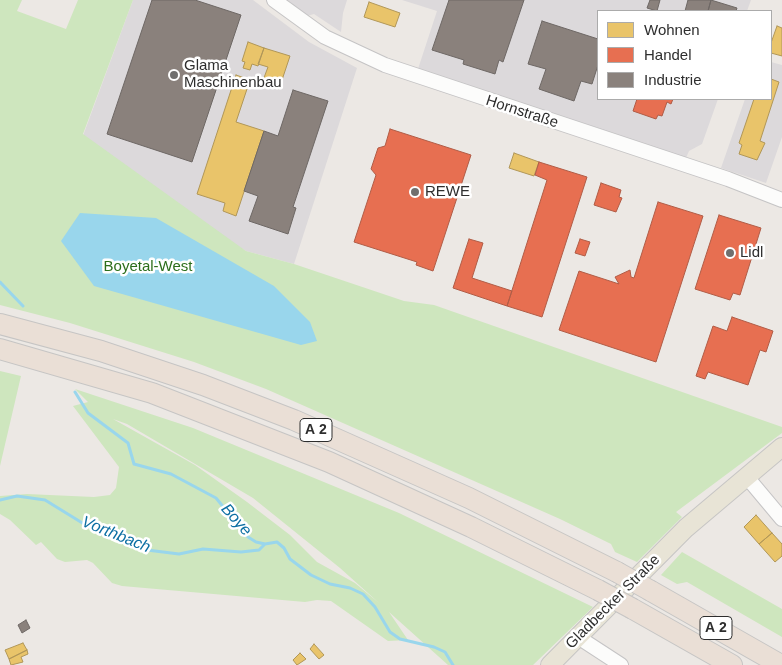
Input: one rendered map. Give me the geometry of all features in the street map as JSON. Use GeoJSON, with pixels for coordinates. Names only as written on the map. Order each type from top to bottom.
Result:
{"type":"FeatureCollection","features":[{"type":"Feature","properties":{"kind":"highway","name":"A 2"},"geometry":{"type":"LineString","coordinates":[[0,324],[101,351],[166,372],[294,420],[469,498],[617,572],[781,665]]}},
{"type":"Feature","properties":{"kind":"highway","name":"A 2"},"geometry":{"type":"LineString","coordinates":[[0,349],[152,393],[294,448],[402,494],[598,590],[732,665]]}},
{"type":"Feature","properties":{"kind":"main road","name":"Gladbecker Straße"},"geometry":{"type":"LineString","coordinates":[[550,665],[675,540],[746,476],[782,447]]}},
{"type":"Feature","properties":{"kind":"street","name":"Hornstraße"},"geometry":{"type":"LineString","coordinates":[[274,0],[325,37],[385,66],[728,179],[782,200]]}},
{"type":"Feature","properties":{"kind":"street"},"geometry":{"type":"LineString","coordinates":[[746,476],[782,519]]}},
{"type":"Feature","properties":{"kind":"street"},"geometry":{"type":"LineString","coordinates":[[578,637],[621,665]]}},
{"type":"Feature","properties":{"kind":"shaded area"},"geometry":{"type":"Polygon","coordinates":[[[133,0],[253,0],[309,42],[357,68],[294,264],[246,251],[77,152],[133,0]]]}},
{"type":"Feature","properties":{"kind":"shaded area"},"geometry":{"type":"Polygon","coordinates":[[[287,0],[347,0],[343,13],[341,32],[314,14],[307,16],[287,0]]]}},
{"type":"Feature","properties":{"kind":"shaded area"},"geometry":{"type":"Polygon","coordinates":[[[402,0],[751,0],[747,10],[597,10],[597,100],[718,100],[702,144],[689,151],[686,158],[418,69],[437,11],[402,0]]]}},
{"type":"Feature","properties":{"kind":"shaded area"},"geometry":{"type":"Polygon","coordinates":[[[772,62],[782,65],[782,137],[766,183],[721,168],[745,100],[772,100],[772,62]]]}},
{"type":"Feature","properties":{"kind":"green space","name":"Boyetal-West"},"geometry":{"type":"Polygon","coordinates":[[[0,0],[22,0],[17,11],[66,29],[78,0],[133,0],[83,134],[246,251],[294,264],[404,301],[434,305],[782,427],[782,433],[676,512],[682,517],[637,562],[615,552],[611,544],[560,519],[266,389],[194,362],[70,323],[0,305],[0,0]]]}},
{"type":"Feature","properties":{"kind":"green space"},"geometry":{"type":"Polygon","coordinates":[[[0,371],[21,376],[0,466],[0,371]]]}},
{"type":"Feature","properties":{"kind":"green space"},"geometry":{"type":"Polygon","coordinates":[[[75,389],[193,428],[399,513],[593,607],[533,665],[448,665],[389,612],[408,640],[388,641],[331,601],[317,600],[305,602],[122,586],[112,583],[93,563],[87,560],[65,562],[57,559],[41,542],[36,545],[10,520],[0,514],[0,496],[27,494],[94,497],[110,495],[116,488],[119,467],[73,406],[88,402],[75,389]],[[113,419],[195,465],[290,535],[317,562],[355,583],[379,603],[340,568],[253,498],[127,424],[113,419]]]}},
{"type":"Feature","properties":{"kind":"green space"},"geometry":{"type":"Polygon","coordinates":[[[682,552],[782,609],[782,637],[687,582],[677,584],[661,575],[682,552]]]}},
{"type":"Feature","properties":{"kind":"water"},"geometry":{"type":"Polygon","coordinates":[[[80,213],[156,218],[274,286],[310,322],[317,341],[301,345],[94,286],[61,241],[80,213]]]}},
{"type":"Feature","properties":{"kind":"building: Wohnen"},"geometry":{"type":"Polygon","coordinates":[[[369,2],[400,13],[395,27],[364,17],[369,2]]]}},
{"type":"Feature","properties":{"kind":"building: Wohnen"},"geometry":{"type":"Polygon","coordinates":[[[777,26],[782,28],[782,56],[772,53],[772,40],[777,26]]]}},
{"type":"Feature","properties":{"kind":"building: Wohnen"},"geometry":{"type":"Polygon","coordinates":[[[248,42],[264,48],[258,66],[252,64],[250,70],[243,68],[245,62],[242,61],[248,42]]]}},
{"type":"Feature","properties":{"kind":"building: Wohnen"},"geometry":{"type":"Polygon","coordinates":[[[264,48],[290,56],[279,89],[262,83],[268,67],[258,64],[264,48]]]}},
{"type":"Feature","properties":{"kind":"building: Wohnen"},"geometry":{"type":"Polygon","coordinates":[[[236,75],[250,80],[236,122],[264,131],[236,216],[223,211],[225,203],[197,194],[236,75]]]}},
{"type":"Feature","properties":{"kind":"building: Wohnen"},"geometry":{"type":"Polygon","coordinates":[[[772,79],[779,82],[760,141],[765,143],[757,160],[739,154],[742,145],[739,143],[754,100],[772,100],[772,79]]]}},
{"type":"Feature","properties":{"kind":"building: Wohnen"},"geometry":{"type":"Polygon","coordinates":[[[514,153],[539,162],[534,176],[509,168],[514,153]]]}},
{"type":"Feature","properties":{"kind":"building: Wohnen"},"geometry":{"type":"Polygon","coordinates":[[[756,515],[772,533],[759,544],[744,527],[756,515]]]}},
{"type":"Feature","properties":{"kind":"building: Wohnen"},"geometry":{"type":"Polygon","coordinates":[[[772,533],[782,544],[782,556],[775,562],[759,544],[772,533]]]}},
{"type":"Feature","properties":{"kind":"building: Wohnen"},"geometry":{"type":"Polygon","coordinates":[[[23,643],[27,650],[9,659],[5,650],[23,643]]]}},
{"type":"Feature","properties":{"kind":"building: Wohnen"},"geometry":{"type":"Polygon","coordinates":[[[314,644],[324,655],[319,659],[310,649],[314,644]]]}},
{"type":"Feature","properties":{"kind":"building: Wohnen"},"geometry":{"type":"Polygon","coordinates":[[[27,650],[28,654],[21,657],[23,662],[11,665],[9,659],[27,650]]]}},
{"type":"Feature","properties":{"kind":"building: Wohnen"},"geometry":{"type":"Polygon","coordinates":[[[300,653],[306,659],[297,665],[293,660],[300,653]]]}},
{"type":"Feature","properties":{"kind":"building: Handel"},"geometry":{"type":"Polygon","coordinates":[[[637,100],[673,100],[671,104],[667,102],[662,116],[658,115],[656,119],[633,111],[637,100]]]}},
{"type":"Feature","properties":{"kind":"building: Handel"},"geometry":{"type":"Polygon","coordinates":[[[390,129],[471,155],[433,271],[416,265],[417,262],[354,242],[376,175],[371,169],[378,148],[385,146],[390,129]]]}},
{"type":"Feature","properties":{"kind":"building: Handel"},"geometry":{"type":"Polygon","coordinates":[[[539,162],[587,177],[542,317],[507,306],[547,180],[535,175],[539,162]]]}},
{"type":"Feature","properties":{"kind":"building: Handel"},"geometry":{"type":"Polygon","coordinates":[[[601,183],[621,190],[619,197],[622,198],[616,212],[594,205],[601,183]]]}},
{"type":"Feature","properties":{"kind":"building: Handel"},"geometry":{"type":"Polygon","coordinates":[[[658,202],[703,216],[656,362],[559,330],[579,271],[619,284],[615,277],[630,270],[631,277],[634,278],[658,202]]]}},
{"type":"Feature","properties":{"kind":"building: Handel","name":"Lidl"},"geometry":{"type":"Polygon","coordinates":[[[719,215],[761,228],[740,295],[733,293],[730,300],[695,289],[719,215]]]}},
{"type":"Feature","properties":{"kind":"building: Handel"},"geometry":{"type":"Polygon","coordinates":[[[469,239],[483,243],[472,278],[512,291],[507,306],[453,288],[469,239]]]}},
{"type":"Feature","properties":{"kind":"building: Handel"},"geometry":{"type":"Polygon","coordinates":[[[580,239],[590,242],[585,256],[575,253],[580,239]]]}},
{"type":"Feature","properties":{"kind":"building: Handel"},"geometry":{"type":"Polygon","coordinates":[[[732,317],[773,331],[766,352],[760,350],[748,385],[708,372],[705,379],[696,376],[713,326],[727,331],[732,317]]]}},
{"type":"Feature","properties":{"kind":"building: Industrie","name":"Glama Maschinenbau"},"geometry":{"type":"Polygon","coordinates":[[[152,0],[195,0],[241,15],[192,162],[107,134],[152,0]]]}},
{"type":"Feature","properties":{"kind":"building: Industrie"},"geometry":{"type":"Polygon","coordinates":[[[449,0],[524,0],[503,62],[499,60],[495,74],[463,64],[464,60],[432,50],[449,0]]]}},
{"type":"Feature","properties":{"kind":"building: Industrie"},"geometry":{"type":"Polygon","coordinates":[[[650,0],[660,0],[657,10],[647,8],[650,0]]]}},
{"type":"Feature","properties":{"kind":"building: Industrie"},"geometry":{"type":"Polygon","coordinates":[[[688,0],[711,0],[708,10],[685,10],[688,0]]]}},
{"type":"Feature","properties":{"kind":"building: Industrie"},"geometry":{"type":"Polygon","coordinates":[[[711,0],[737,8],[736,10],[708,10],[711,0]]]}},
{"type":"Feature","properties":{"kind":"building: Industrie"},"geometry":{"type":"Polygon","coordinates":[[[542,21],[597,39],[597,68],[592,84],[581,81],[574,101],[539,89],[546,69],[528,64],[542,21]]]}},
{"type":"Feature","properties":{"kind":"building: Industrie"},"geometry":{"type":"Polygon","coordinates":[[[293,90],[328,101],[293,207],[296,208],[288,234],[249,221],[258,196],[244,191],[264,131],[278,136],[293,90]]]}},
{"type":"Feature","properties":{"kind":"building: Industrie"},"geometry":{"type":"Polygon","coordinates":[[[26,620],[30,628],[22,633],[18,625],[26,620]]]}},
{"type":"Feature","properties":{"kind":"waterway","name":"Boye"},"geometry":{"type":"LineString","coordinates":[[0,282],[23,306]]}},
{"type":"Feature","properties":{"kind":"waterway","name":"Boye"},"geometry":{"type":"LineString","coordinates":[[75,392],[88,413],[128,443],[134,464],[171,474],[216,498],[248,537],[256,542],[265,544],[277,542],[284,548],[290,559],[311,575],[330,584],[350,588],[363,594],[375,607],[390,632],[400,639],[434,647],[445,652],[453,665]]}},
{"type":"Feature","properties":{"kind":"waterway","name":"Vorthbach"},"geometry":{"type":"LineString","coordinates":[[0,500],[17,496],[45,500],[84,524],[122,542],[147,550],[179,554],[203,549],[241,552],[259,550],[265,544]]}},
{"type":"Feature","properties":{"kind":"place","name":"Glama Maschinenbau"},"geometry":{"type":"Point","coordinates":[174,75]}},
{"type":"Feature","properties":{"kind":"place","name":"REWE"},"geometry":{"type":"Point","coordinates":[415,192]}},
{"type":"Feature","properties":{"kind":"place","name":"Lidl"},"geometry":{"type":"Point","coordinates":[730,253]}}]}
